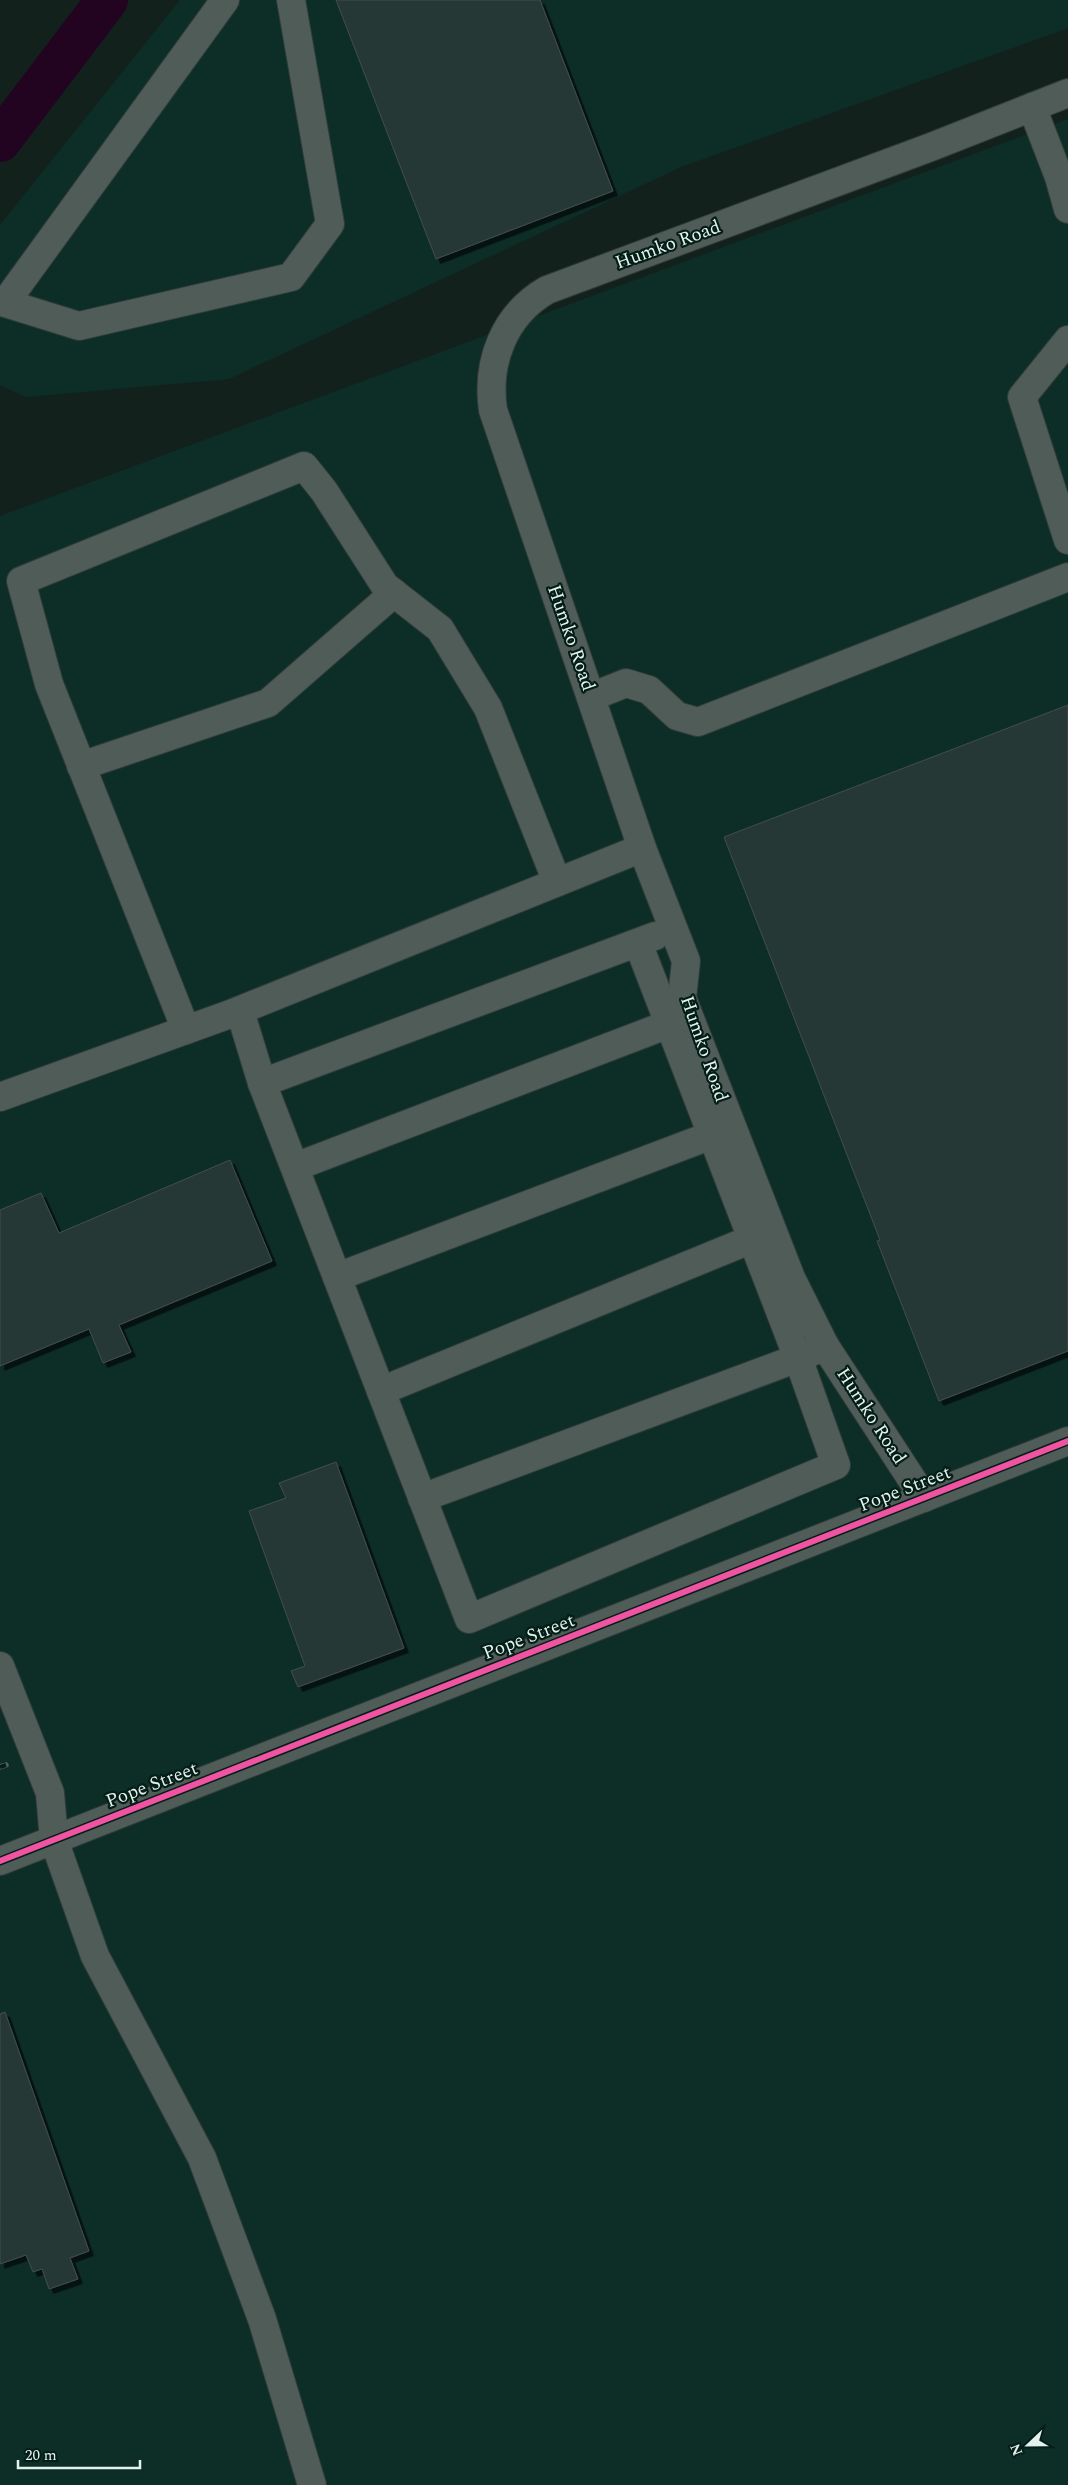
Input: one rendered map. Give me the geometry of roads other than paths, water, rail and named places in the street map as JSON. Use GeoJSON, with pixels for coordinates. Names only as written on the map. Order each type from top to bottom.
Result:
{"type":"FeatureCollection","features":[{"type":"Feature","properties":{"kind":"street"},"geometry":{"type":"LineString","coordinates":[[225,0],[5,302],[79,326],[292,277],[330,224],[291,0]]}},
{"type":"Feature","properties":{"kind":"street","name":"Humko Road"},"geometry":{"type":"LineString","coordinates":[[924,1498],[825,1346],[791,1278],[682,998],[686,961],[642,848],[493,410],[492,383],[496,354],[506,330],[516,317],[546,290],[931,147],[1068,93]]}},
{"type":"Feature","properties":{"kind":"street"},"geometry":{"type":"LineString","coordinates":[[1032,107],[1068,209]]}},
{"type":"Feature","properties":{"kind":"street"},"geometry":{"type":"LineString","coordinates":[[1068,340],[1022,397],[1068,540]]}},
{"type":"Feature","properties":{"kind":"street"},"geometry":{"type":"LineString","coordinates":[[186,1030],[49,684],[21,582],[304,466],[324,491],[385,586],[440,629],[488,708],[557,882]]}},
{"type":"Feature","properties":{"kind":"street"},"geometry":{"type":"LineString","coordinates":[[591,697],[626,683],[649,690],[677,716],[698,722],[1068,577]]}},
{"type":"Feature","properties":{"kind":"street"},"geometry":{"type":"LineString","coordinates":[[81,766],[268,703],[394,593]]}},
{"type":"Feature","properties":{"kind":"street"},"geometry":{"type":"LineString","coordinates":[[0,1097],[240,1011],[642,848]]}},
{"type":"Feature","properties":{"kind":"street"},"geometry":{"type":"LineString","coordinates":[[262,1083],[673,929]]}},
{"type":"Feature","properties":{"kind":"street"},"geometry":{"type":"LineString","coordinates":[[240,1011],[262,1083],[469,1619],[836,1465],[798,1358],[638,943]]}},
{"type":"Feature","properties":{"kind":"street"},"geometry":{"type":"LineString","coordinates":[[295,1167],[669,1024]]}},
{"type":"Feature","properties":{"kind":"street"},"geometry":{"type":"LineString","coordinates":[[337,1277],[712,1135]]}},
{"type":"Feature","properties":{"kind":"street"},"geometry":{"type":"LineString","coordinates":[[381,1391],[752,1239]]}},
{"type":"Feature","properties":{"kind":"street"},"geometry":{"type":"LineString","coordinates":[[422,1498],[798,1358],[825,1346]]}},
{"type":"Feature","properties":{"kind":"street","name":"Pope Street"},"geometry":{"type":"LineString","coordinates":[[0,1861],[1068,1441]]}},
{"type":"Feature","properties":{"kind":"street"},"geometry":{"type":"LineString","coordinates":[[0,1666],[50,1793],[54,1840],[95,1956],[202,2158],[262,2319],[312,2485]]}},
{"type":"Feature","properties":{"kind":"waterway"},"geometry":{"type":"LineString","coordinates":[[0,141],[107,0]]}},
{"type":"Feature","properties":{"kind":"railway"},"geometry":{"type":"LineString","coordinates":[[0,1767],[6,1765]]}}]}
